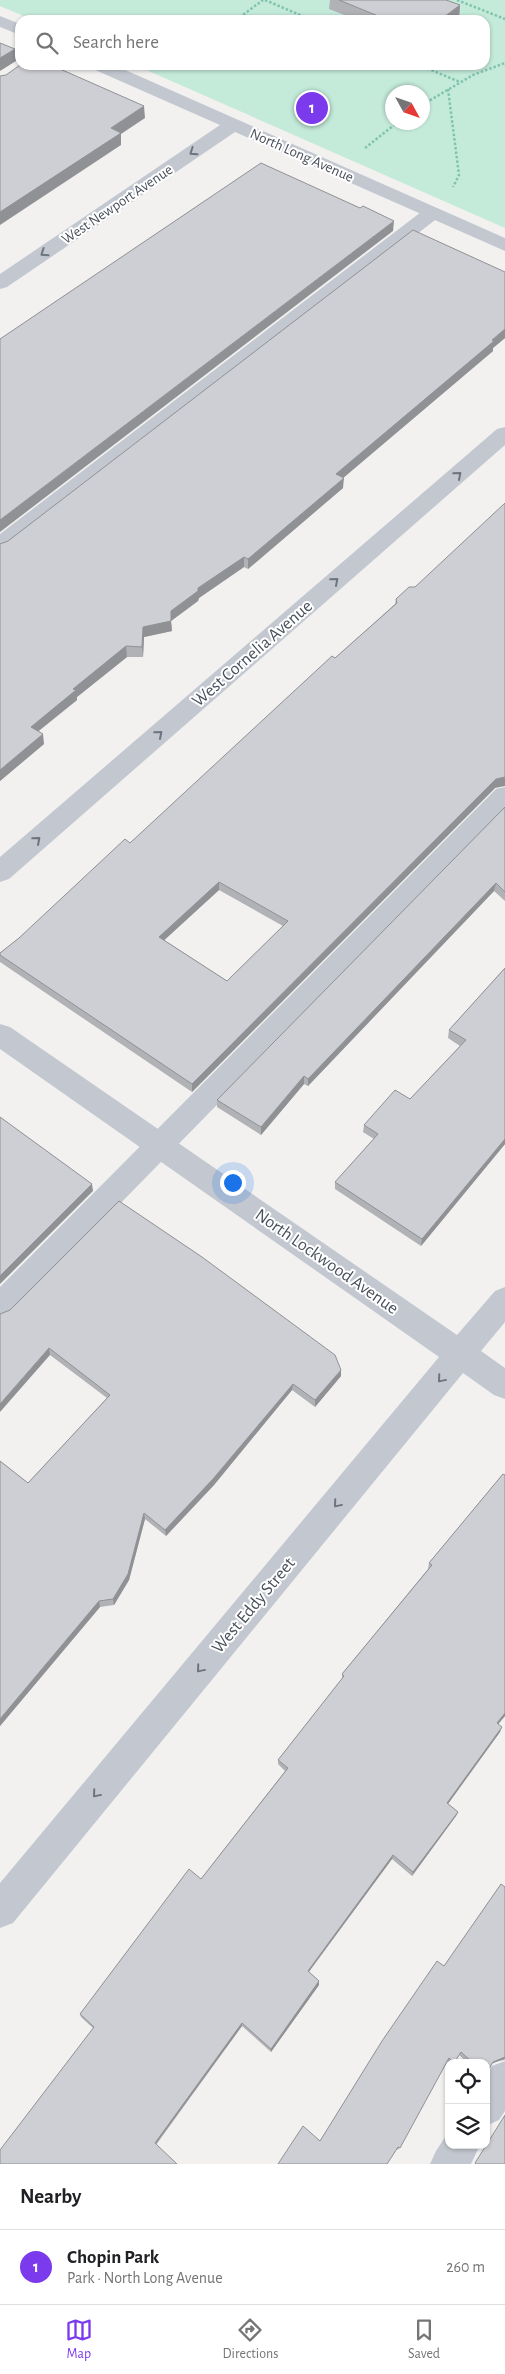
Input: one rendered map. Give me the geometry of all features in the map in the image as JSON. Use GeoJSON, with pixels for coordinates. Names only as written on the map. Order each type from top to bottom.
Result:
{"type":"FeatureCollection","features":[{"type":"Feature","properties":{"kind":"street"},"geometry":{"type":"LineString","coordinates":[[0,21],[15,28]]}},
{"type":"Feature","properties":{"kind":"street","name":"North Long Avenue"},"geometry":{"type":"LineString","coordinates":[[110,70],[505,245]]}},
{"type":"Feature","properties":{"kind":"street","name":"West Newport Avenue"},"geometry":{"type":"LineString","coordinates":[[0,283],[233,124]]}},
{"type":"Feature","properties":{"kind":"street"},"geometry":{"type":"LineString","coordinates":[[0,545],[432,213]]}},
{"type":"Feature","properties":{"kind":"street","name":"West Cornelia Avenue"},"geometry":{"type":"LineString","coordinates":[[0,872],[505,434]]}},
{"type":"Feature","properties":{"kind":"street"},"geometry":{"type":"LineString","coordinates":[[0,1307],[505,796]]}},
{"type":"Feature","properties":{"kind":"street","name":"North Lockwood Avenue"},"geometry":{"type":"LineString","coordinates":[[0,1035],[505,1385]]}},
{"type":"Feature","properties":{"kind":"street","name":"West Eddy Street"},"geometry":{"type":"LineString","coordinates":[[0,1910],[505,1300]]}},
{"type":"Feature","properties":{"kind":"street"},"geometry":{"type":"LineString","coordinates":[[488,2104],[505,2079]]}},
{"type":"Feature","properties":{"kind":"street"},"geometry":{"type":"LineString","coordinates":[[449,2164],[458,2149]]}},
{"type":"Feature","properties":{"kind":"path"},"geometry":{"type":"LineString","coordinates":[[243,15],[264,0],[300,15]]}},
{"type":"Feature","properties":{"kind":"path"},"geometry":{"type":"LineString","coordinates":[[457,0],[505,19]]}},
{"type":"Feature","properties":{"kind":"path"},"geometry":{"type":"LineString","coordinates":[[490,69],[505,63]]}},
{"type":"Feature","properties":{"kind":"path"},"geometry":{"type":"LineString","coordinates":[[431,70],[460,82]]}},
{"type":"Feature","properties":{"kind":"path"},"geometry":{"type":"LineString","coordinates":[[430,99],[460,82],[488,70]]}},
{"type":"Feature","properties":{"kind":"path"},"geometry":{"type":"LineString","coordinates":[[448,89],[459,174],[452,188]]}},
{"type":"Feature","properties":{"kind":"path"},"geometry":{"type":"LineString","coordinates":[[363,149],[388,130]]}},
{"type":"Feature","properties":{"kind":"green space"},"geometry":{"type":"Polygon","coordinates":[[[0,0],[505,0],[505,228],[146,70],[490,70],[490,15],[21,15],[0,6],[0,0]]]}},
{"type":"Feature","properties":{"kind":"building"},"geometry":{"type":"Polygon","coordinates":[[[339,0],[446,0],[460,5],[447,15],[376,15],[339,0]]]}},
{"type":"Feature","properties":{"kind":"building"},"geometry":{"type":"Polygon","coordinates":[[[0,43],[15,49],[0,58],[0,43]]]}},
{"type":"Feature","properties":{"kind":"building"},"geometry":{"type":"Polygon","coordinates":[[[15,69],[62,70],[144,106],[111,128],[121,133],[0,212],[0,76],[6,75],[15,69]]]}},
{"type":"Feature","properties":{"kind":"building"},"geometry":{"type":"Polygon","coordinates":[[[261,163],[360,208],[363,206],[394,221],[0,520],[0,339],[261,163]]]}},
{"type":"Feature","properties":{"kind":"building"},"geometry":{"type":"Polygon","coordinates":[[[413,230],[505,272],[505,329],[492,340],[494,341],[336,474],[344,478],[248,559],[244,557],[198,588],[198,591],[171,611],[171,621],[143,627],[142,647],[126,646],[73,689],[76,690],[31,727],[43,734],[0,770],[0,544],[8,541],[413,230]]]}},
{"type":"Feature","properties":{"kind":"building"},"geometry":{"type":"Polygon","coordinates":[[[505,503],[505,777],[496,779],[192,1084],[0,955],[125,839],[130,843],[332,656],[335,658],[397,603],[396,599],[409,587],[415,587],[505,503]],[[219,882],[159,937],[227,981],[288,921],[219,882]]]}},
{"type":"Feature","properties":{"kind":"building"},"geometry":{"type":"Polygon","coordinates":[[[505,807],[505,892],[496,883],[308,1079],[304,1076],[261,1127],[217,1100],[505,807]]]}},
{"type":"Feature","properties":{"kind":"building"},"geometry":{"type":"Polygon","coordinates":[[[505,968],[505,1139],[422,1239],[335,1182],[378,1134],[364,1125],[395,1090],[410,1099],[466,1040],[449,1030],[505,968]]]}},
{"type":"Feature","properties":{"kind":"building"},"geometry":{"type":"Polygon","coordinates":[[[0,1117],[92,1184],[0,1276],[0,1117]]]}},
{"type":"Feature","properties":{"kind":"building"},"geometry":{"type":"Polygon","coordinates":[[[119,1201],[202,1257],[335,1355],[341,1370],[315,1400],[293,1384],[213,1479],[165,1530],[144,1513],[128,1574],[113,1599],[99,1601],[0,1719],[0,1461],[28,1483],[110,1395],[49,1348],[0,1404],[0,1314],[10,1310],[119,1201]]]}},
{"type":"Feature","properties":{"kind":"building"},"geometry":{"type":"Polygon","coordinates":[[[503,1474],[505,1475],[505,1713],[497,1723],[502,1727],[447,1803],[458,1812],[413,1872],[393,1855],[308,1971],[319,1981],[271,2049],[242,2023],[155,2143],[177,2164],[0,2164],[0,2150],[94,2027],[80,2014],[189,1869],[201,1879],[288,1768],[278,1760],[344,1676],[342,1674],[432,1565],[429,1563],[503,1474]]]}},
{"type":"Feature","properties":{"kind":"building"},"geometry":{"type":"Polygon","coordinates":[[[501,1884],[505,1887],[505,2057],[493,2062],[490,2067],[490,2059],[469,2059],[461,2052],[457,2059],[445,2059],[445,2065],[400,2148],[398,2147],[387,2164],[278,2164],[303,2126],[320,2141],[382,2041],[437,1961],[444,1966],[501,1884]]]}},
{"type":"Feature","properties":{"kind":"building"},"geometry":{"type":"Polygon","coordinates":[[[505,2115],[505,2164],[475,2163],[484,2149],[490,2149],[490,2139],[505,2115]]]}},
{"type":"Feature","properties":{"kind":"place","name":"Chopin Park"},"geometry":{"type":"Point","coordinates":[312,108]}}]}
